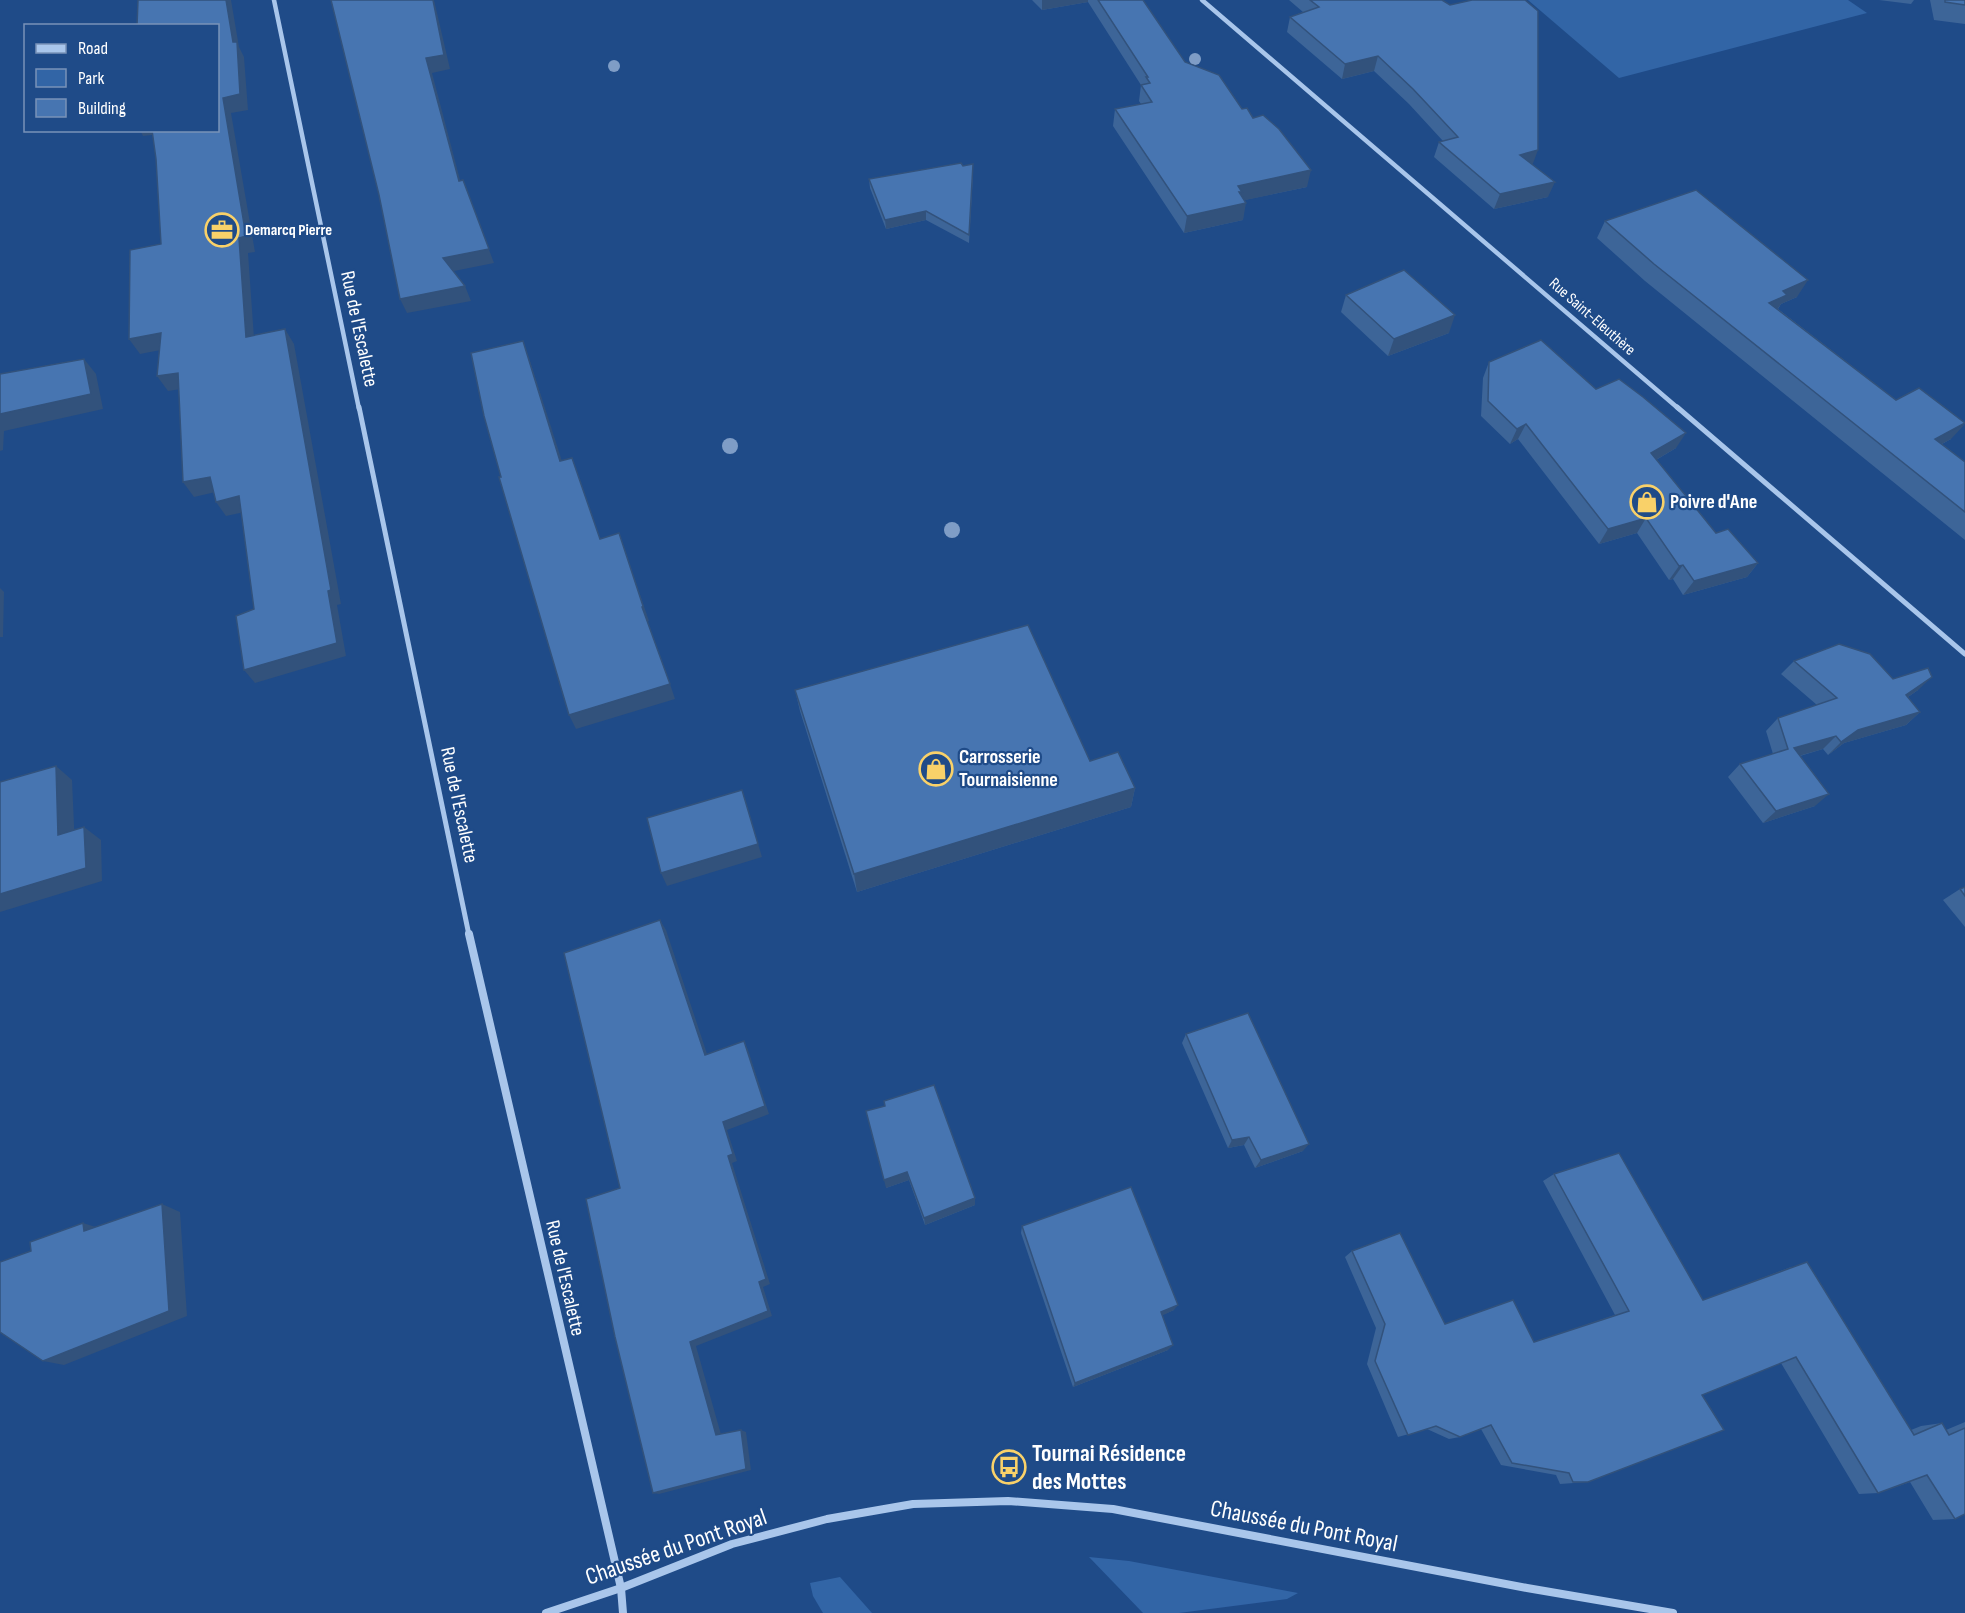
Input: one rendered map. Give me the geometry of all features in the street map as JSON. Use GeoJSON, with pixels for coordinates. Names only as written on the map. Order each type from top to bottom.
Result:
{"type":"FeatureCollection","features":[{"type":"Feature","properties":{"kind":"street","name":"Rue de l'Escalette"},"geometry":{"type":"LineString","coordinates":[[274,0],[481,993],[621,1588],[623,1613]]}},
{"type":"Feature","properties":{"kind":"street","name":"Rue Saint-Eleuthère"},"geometry":{"type":"LineString","coordinates":[[1202,0],[1965,654]]}},
{"type":"Feature","properties":{"kind":"street","name":"Chaussée du Pont Royal"},"geometry":{"type":"LineString","coordinates":[[546,1613],[621,1588],[732,1544],[827,1519],[913,1504],[1008,1501],[1113,1509],[1527,1588],[1673,1613]]}},
{"type":"Feature","properties":{"kind":"green space"},"geometry":{"type":"Polygon","coordinates":[[[1528,0],[1848,0],[1867,13],[1619,78],[1528,0]]]}},
{"type":"Feature","properties":{"kind":"green space"},"geometry":{"type":"Polygon","coordinates":[[[1089,1557],[1129,1561],[1298,1593],[1287,1599],[1179,1613],[1143,1613],[1089,1557]]]}},
{"type":"Feature","properties":{"kind":"green space"},"geometry":{"type":"Polygon","coordinates":[[[840,1577],[872,1613],[823,1613],[813,1596],[810,1583],[840,1577]]]}},
{"type":"Feature","properties":{"kind":"building"},"geometry":{"type":"Polygon","coordinates":[[[138,0],[226,0],[233,42],[237,42],[240,94],[223,98],[246,236],[239,238],[246,337],[285,329],[331,590],[328,591],[337,643],[244,670],[236,616],[254,609],[239,496],[216,502],[210,477],[183,482],[178,373],[157,376],[161,333],[129,339],[130,250],[161,244],[152,132],[219,132],[219,24],[137,24],[138,0]]]}},
{"type":"Feature","properties":{"kind":"building"},"geometry":{"type":"Polygon","coordinates":[[[331,0],[433,0],[444,55],[426,58],[459,181],[463,180],[489,249],[443,258],[465,286],[400,299],[379,195],[331,0]]]}},
{"type":"Feature","properties":{"kind":"building"},"geometry":{"type":"Polygon","coordinates":[[[1098,0],[1143,0],[1185,62],[1219,75],[1242,109],[1247,108],[1253,118],[1263,115],[1279,129],[1311,170],[1238,186],[1246,203],[1187,216],[1115,109],[1152,102],[1141,85],[1150,83],[1098,0]]]}},
{"type":"Feature","properties":{"kind":"building"},"geometry":{"type":"Polygon","coordinates":[[[1310,0],[1442,0],[1450,5],[1472,0],[1525,0],[1538,11],[1538,150],[1520,155],[1555,182],[1500,194],[1439,142],[1458,137],[1378,56],[1345,64],[1290,17],[1319,7],[1310,0]]]}},
{"type":"Feature","properties":{"kind":"building"},"geometry":{"type":"Polygon","coordinates":[[[1945,0],[1965,0],[1965,5],[1945,2],[1945,0]]]}},
{"type":"Feature","properties":{"kind":"building"},"geometry":{"type":"Polygon","coordinates":[[[961,163],[963,166],[973,164],[969,235],[926,211],[885,220],[869,179],[961,163]]]}},
{"type":"Feature","properties":{"kind":"building"},"geometry":{"type":"Polygon","coordinates":[[[1696,190],[1808,280],[1783,291],[1787,295],[1769,303],[1896,400],[1919,388],[1965,423],[1935,439],[1965,462],[1965,512],[1654,264],[1605,221],[1696,190]]]}},
{"type":"Feature","properties":{"kind":"building"},"geometry":{"type":"Polygon","coordinates":[[[1404,270],[1455,315],[1394,339],[1346,295],[1404,270]]]}},
{"type":"Feature","properties":{"kind":"building"},"geometry":{"type":"Polygon","coordinates":[[[1541,340],[1596,389],[1619,379],[1686,433],[1651,453],[1716,533],[1728,529],[1758,563],[1694,581],[1683,565],[1679,566],[1646,518],[1608,529],[1526,424],[1517,429],[1488,401],[1489,362],[1541,340]]]}},
{"type":"Feature","properties":{"kind":"building"},"geometry":{"type":"Polygon","coordinates":[[[523,341],[560,461],[572,458],[600,539],[619,533],[642,607],[670,684],[569,715],[499,477],[501,477],[484,416],[471,353],[523,341]]]}},
{"type":"Feature","properties":{"kind":"building"},"geometry":{"type":"Polygon","coordinates":[[[84,359],[91,394],[0,414],[0,374],[84,359]]]}},
{"type":"Feature","properties":{"kind":"building","name":"Carrosserie Tournaisienne"},"geometry":{"type":"Polygon","coordinates":[[[1028,625],[1090,761],[1118,752],[1135,788],[854,874],[795,690],[1028,625]]]}},
{"type":"Feature","properties":{"kind":"building"},"geometry":{"type":"Polygon","coordinates":[[[1839,644],[1870,654],[1893,679],[1928,668],[1932,677],[1906,695],[1920,712],[1858,730],[1841,742],[1836,736],[1794,748],[1829,794],[1776,811],[1740,764],[1788,749],[1778,718],[1837,698],[1794,661],[1839,644]]]}},
{"type":"Feature","properties":{"kind":"building"},"geometry":{"type":"Polygon","coordinates":[[[56,766],[58,835],[84,827],[86,868],[0,894],[0,782],[56,766]]]}},
{"type":"Feature","properties":{"kind":"building"},"geometry":{"type":"Polygon","coordinates":[[[742,790],[758,844],[661,873],[647,818],[742,790]]]}},
{"type":"Feature","properties":{"kind":"building"},"geometry":{"type":"Polygon","coordinates":[[[660,920],[705,1055],[744,1041],[765,1106],[723,1122],[733,1154],[728,1156],[766,1279],[759,1282],[768,1311],[690,1342],[716,1435],[741,1430],[746,1469],[653,1493],[615,1337],[586,1199],[620,1188],[564,953],[660,920]]]}},
{"type":"Feature","properties":{"kind":"building"},"geometry":{"type":"Polygon","coordinates":[[[1248,1013],[1309,1144],[1261,1160],[1249,1137],[1232,1140],[1186,1034],[1248,1013]]]}},
{"type":"Feature","properties":{"kind":"building"},"geometry":{"type":"Polygon","coordinates":[[[934,1085],[975,1198],[924,1218],[907,1172],[884,1180],[866,1111],[885,1106],[884,1101],[934,1085]]]}},
{"type":"Feature","properties":{"kind":"building"},"geometry":{"type":"Polygon","coordinates":[[[1619,1153],[1703,1300],[1807,1262],[1914,1435],[1942,1423],[1949,1435],[1965,1428],[1965,1514],[1955,1519],[1927,1475],[1878,1493],[1796,1357],[1702,1395],[1724,1430],[1588,1482],[1573,1482],[1569,1473],[1512,1463],[1491,1425],[1460,1437],[1436,1426],[1408,1435],[1375,1361],[1385,1324],[1352,1251],[1400,1233],[1445,1324],[1513,1300],[1534,1342],[1629,1311],[1554,1174],[1619,1153]]]}},
{"type":"Feature","properties":{"kind":"building"},"geometry":{"type":"Polygon","coordinates":[[[1131,1187],[1178,1305],[1161,1312],[1173,1345],[1075,1383],[1022,1226],[1131,1187]]]}},
{"type":"Feature","properties":{"kind":"building"},"geometry":{"type":"Polygon","coordinates":[[[162,1204],[169,1311],[43,1361],[0,1332],[0,1262],[31,1251],[30,1242],[83,1223],[84,1231],[162,1204]]]}},
{"type":"Feature","properties":{"kind":"place","name":"Demarcq Pierre"},"geometry":{"type":"Point","coordinates":[222,230]}},
{"type":"Feature","properties":{"kind":"place","name":"Poivre d'Ane"},"geometry":{"type":"Point","coordinates":[1647,502]}},
{"type":"Feature","properties":{"kind":"place","name":"Carrosserie Tournaisienne"},"geometry":{"type":"Point","coordinates":[936,769]}},
{"type":"Feature","properties":{"kind":"place","name":"Tournai Résidence des Mottes"},"geometry":{"type":"Point","coordinates":[1009,1467]}}]}
